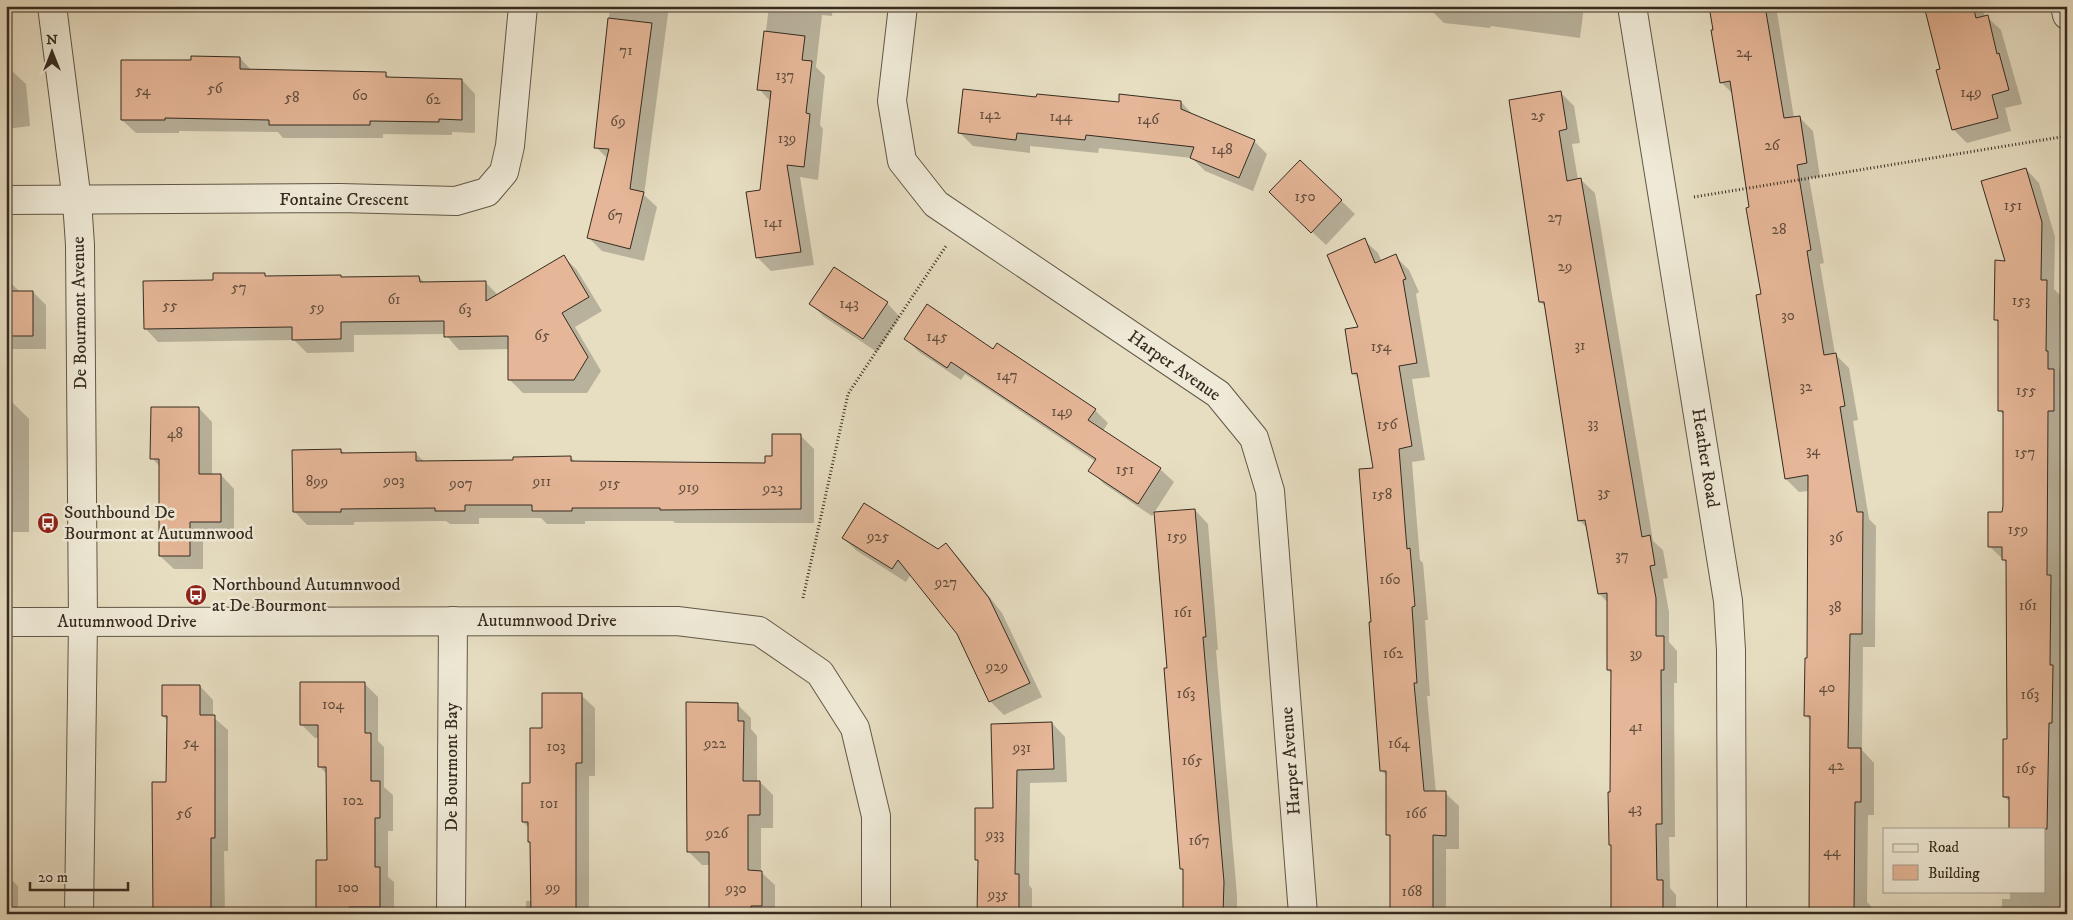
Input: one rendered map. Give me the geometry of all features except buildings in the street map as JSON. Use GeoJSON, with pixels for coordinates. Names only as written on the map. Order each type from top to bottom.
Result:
{"type":"FeatureCollection","features":[{"type":"Feature","properties":{"kind":"street","name":"De Bourmont Avenue"},"geometry":{"type":"LineString","coordinates":[[52,6],[77,201],[80,245],[83,622]]}},
{"type":"Feature","properties":{"kind":"street","name":"Fontaine Crescent"},"geometry":{"type":"LineString","coordinates":[[6,200],[340,198],[456,201],[487,192],[504,172],[510,146],[523,6]]}},
{"type":"Feature","properties":{"kind":"street","name":"Harper Avenue"},"geometry":{"type":"LineString","coordinates":[[903,6],[892,101],[902,161],[936,204],[1218,394],[1254,438],[1270,491],[1303,914]]}},
{"type":"Feature","properties":{"kind":"street","name":"Heather Road"},"geometry":{"type":"LineString","coordinates":[[1632,6],[1728,600],[1731,650],[1732,914]]}},
{"type":"Feature","properties":{"kind":"street"},"geometry":{"type":"LineString","coordinates":[[2064,6],[2067,14]]}},
{"type":"Feature","properties":{"kind":"street","name":"Autumnwood Drive"},"geometry":{"type":"LineString","coordinates":[[6,622],[677,620],[759,631],[820,673],[855,728],[876,816],[876,914]]}},
{"type":"Feature","properties":{"kind":"street","name":"De Bourmont Bay"},"geometry":{"type":"LineString","coordinates":[[451,914],[453,621]]}},
{"type":"Feature","properties":{"kind":"street"},"geometry":{"type":"LineString","coordinates":[[79,914],[83,622]]}},
{"type":"Feature","properties":{"kind":"path"},"geometry":{"type":"LineString","coordinates":[[1663,202],[2067,136]]}},
{"type":"Feature","properties":{"kind":"path"},"geometry":{"type":"LineString","coordinates":[[803,598],[848,394],[962,222]]}},
{"type":"Feature","properties":{"kind":"place","name":"Southbound De Bourmont at Autumnwood"},"geometry":{"type":"Point","coordinates":[48,523]}},
{"type":"Feature","properties":{"kind":"place","name":"Northbound Autumnwood at De Bourmont"},"geometry":{"type":"Point","coordinates":[196,595]}}]}
